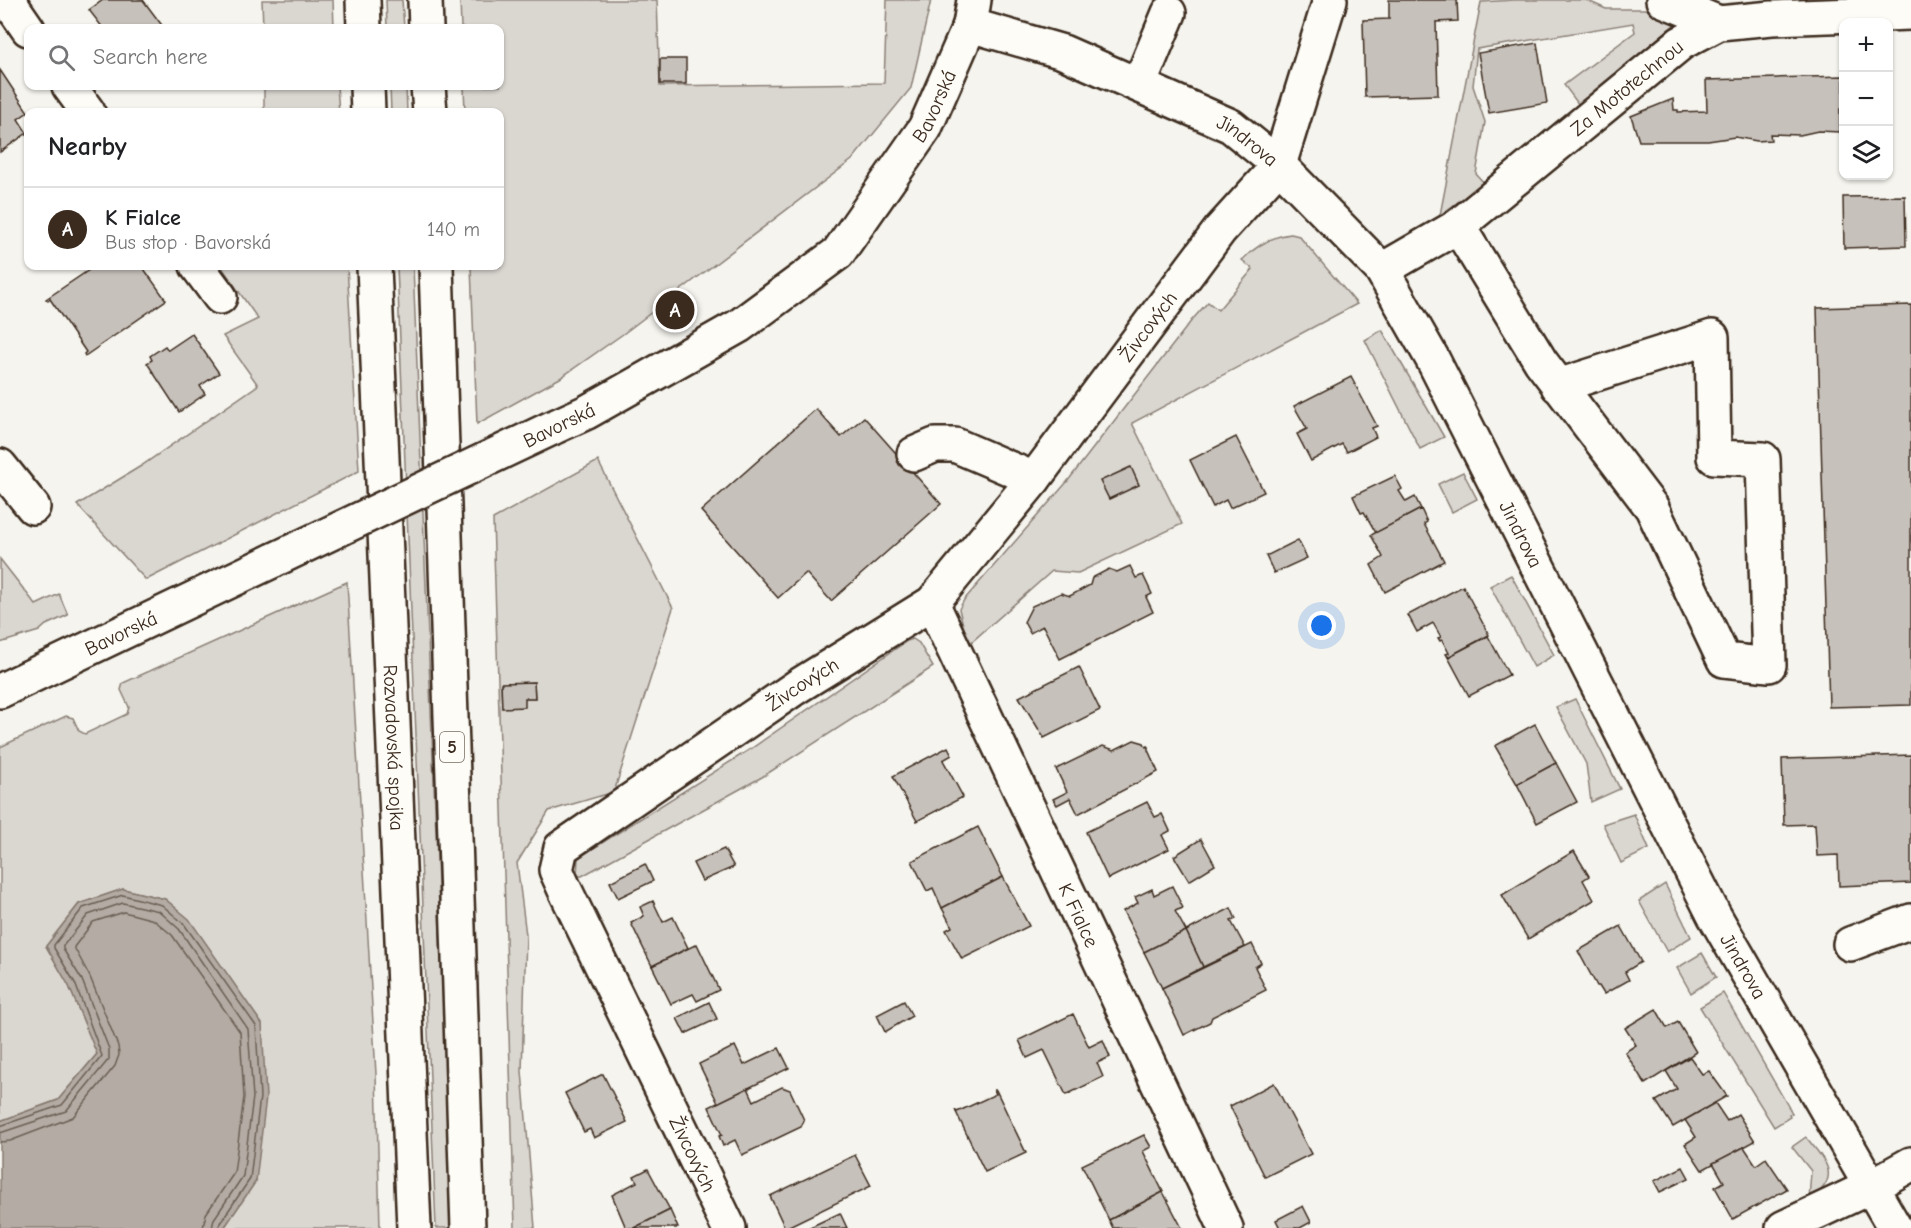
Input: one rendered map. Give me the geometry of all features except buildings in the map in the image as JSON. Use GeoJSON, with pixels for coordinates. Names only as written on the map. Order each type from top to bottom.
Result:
{"type":"FeatureCollection","features":[{"type":"Feature","properties":{"kind":"main road"},"geometry":{"type":"LineString","coordinates":[[8,0],[25,24]]}},
{"type":"Feature","properties":{"kind":"main road"},"geometry":{"type":"LineString","coordinates":[[363,0],[364,24]]}},
{"type":"Feature","properties":{"kind":"main road"},"geometry":{"type":"LineString","coordinates":[[425,0],[426,24]]}},
{"type":"Feature","properties":{"kind":"main road"},"geometry":{"type":"LineString","coordinates":[[1279,165],[1330,0]]}},
{"type":"Feature","properties":{"kind":"main road"},"geometry":{"type":"LineString","coordinates":[[1663,0],[1719,22]]}},
{"type":"Feature","properties":{"kind":"main road","name":"Jindrova"},"geometry":{"type":"LineString","coordinates":[[972,12],[1231,126],[1279,165],[1382,270],[1432,358],[1714,915],[1895,1228]]}},
{"type":"Feature","properties":{"kind":"main road","name":"Bavorská"},"geometry":{"type":"LineString","coordinates":[[0,691],[587,412],[739,326],[838,253],[925,128],[972,12]]}},
{"type":"Feature","properties":{"kind":"main road"},"geometry":{"type":"LineString","coordinates":[[1139,85],[1169,13]]}},
{"type":"Feature","properties":{"kind":"main road","name":"Za Mototechnou"},"geometry":{"type":"LineString","coordinates":[[1382,270],[1458,226],[1681,43],[1719,22],[1911,13]]}},
{"type":"Feature","properties":{"kind":"main road"},"geometry":{"type":"LineString","coordinates":[[72,90],[85,108]]}},
{"type":"Feature","properties":{"kind":"main road"},"geometry":{"type":"LineString","coordinates":[[367,90],[368,108]]}},
{"type":"Feature","properties":{"kind":"main road"},"geometry":{"type":"LineString","coordinates":[[428,90],[430,108]]}},
{"type":"Feature","properties":{"kind":"main road","name":"Živcových"},"geometry":{"type":"LineString","coordinates":[[729,1228],[556,870],[561,848],[798,686],[932,603],[1034,480],[1220,230],[1279,165]]}},
{"type":"Feature","properties":{"kind":"main road"},"geometry":{"type":"LineString","coordinates":[[1458,226],[1541,362],[1558,386],[1652,507],[1724,660],[1769,665],[1763,459],[1714,458],[1712,337],[1558,386]]}},
{"type":"Feature","properties":{"kind":"main road"},"geometry":{"type":"LineString","coordinates":[[200,270],[220,297]]}},
{"type":"Feature","properties":{"kind":"main road","name":"Rozvadovská spojka"},"geometry":{"type":"LineString","coordinates":[[374,270],[414,1228]]}},
{"type":"Feature","properties":{"kind":"main road","name":"5"},"geometry":{"type":"LineString","coordinates":[[436,270],[468,1228]]}},
{"type":"Feature","properties":{"kind":"main road"},"geometry":{"type":"LineString","coordinates":[[914,454],[935,445],[956,445],[1034,480]]}},
{"type":"Feature","properties":{"kind":"main road"},"geometry":{"type":"LineString","coordinates":[[0,466],[33,507]]}},
{"type":"Feature","properties":{"kind":"main road","name":"K Fialce"},"geometry":{"type":"LineString","coordinates":[[932,603],[1226,1228]]}},
{"type":"Feature","properties":{"kind":"main road"},"geometry":{"type":"LineString","coordinates":[[1850,944],[1911,921]]}},
{"type":"Feature","properties":{"kind":"main road"},"geometry":{"type":"LineString","coordinates":[[1783,1228],[1870,1187],[1911,1164]]}},
{"type":"Feature","properties":{"kind":"shaded area"},"geometry":{"type":"Polygon","coordinates":[[[262,0],[333,0],[334,24],[263,24],[262,0]]]}},
{"type":"Feature","properties":{"kind":"shaded area"},"geometry":{"type":"Polygon","coordinates":[[[386,0],[402,0],[404,24],[387,24],[386,0]]]}},
{"type":"Feature","properties":{"kind":"shaded area"},"geometry":{"type":"Polygon","coordinates":[[[460,0],[657,0],[660,86],[884,83],[887,0],[931,0],[911,88],[852,160],[623,334],[560,378],[477,424],[471,270],[504,270],[504,108],[465,108],[464,90],[504,90],[504,24],[461,24],[460,0]]]}},
{"type":"Feature","properties":{"kind":"shaded area"},"geometry":{"type":"Polygon","coordinates":[[[1586,0],[1606,9],[1684,9],[1688,13],[1579,105],[1564,85],[1635,32],[1633,23],[1477,49],[1473,86],[1485,122],[1476,174],[1484,183],[1440,215],[1481,2],[1586,0]]]}},
{"type":"Feature","properties":{"kind":"shaded area"},"geometry":{"type":"Polygon","coordinates":[[[264,90],[337,90],[339,108],[264,108],[264,90]]]}},
{"type":"Feature","properties":{"kind":"shaded area"},"geometry":{"type":"Polygon","coordinates":[[[390,90],[406,90],[407,108],[391,108],[390,90]]]}},
{"type":"Feature","properties":{"kind":"shaded area"},"geometry":{"type":"Polygon","coordinates":[[[1291,234],[1299,236],[1357,304],[1132,423],[1182,524],[1078,573],[1052,571],[968,645],[959,609],[964,600],[1067,482],[1192,320],[1208,302],[1218,310],[1253,269],[1242,260],[1264,243],[1291,234]],[[1130,467],[1101,481],[1109,499],[1139,485],[1130,467]]]}},
{"type":"Feature","properties":{"kind":"shaded area"},"geometry":{"type":"Polygon","coordinates":[[[224,270],[347,270],[359,471],[146,580],[77,505],[141,466],[258,385],[223,336],[258,319],[224,270]]]}},
{"type":"Feature","properties":{"kind":"shaded area"},"geometry":{"type":"Polygon","coordinates":[[[397,270],[413,270],[452,1228],[436,1228],[397,270]]]}},
{"type":"Feature","properties":{"kind":"shaded area"},"geometry":{"type":"Polygon","coordinates":[[[1382,330],[1444,437],[1420,449],[1365,340],[1382,330]]]}},
{"type":"Feature","properties":{"kind":"shaded area"},"geometry":{"type":"Polygon","coordinates":[[[598,461],[673,608],[614,792],[549,811],[517,863],[526,935],[522,1071],[535,1228],[515,1228],[493,519],[598,461]],[[534,682],[501,684],[502,708],[525,698],[535,698],[534,682]]]}},
{"type":"Feature","properties":{"kind":"shaded area"},"geometry":{"type":"Polygon","coordinates":[[[1463,472],[1477,499],[1452,512],[1438,484],[1463,472]]]}},
{"type":"Feature","properties":{"kind":"shaded area"},"geometry":{"type":"Polygon","coordinates":[[[0,559],[36,605],[59,594],[68,615],[46,625],[39,631],[0,643],[0,559]]]}},
{"type":"Feature","properties":{"kind":"shaded area"},"geometry":{"type":"Polygon","coordinates":[[[1511,575],[1554,655],[1534,667],[1490,586],[1511,575]]]}},
{"type":"Feature","properties":{"kind":"shaded area"},"geometry":{"type":"Polygon","coordinates":[[[347,582],[376,1074],[380,1228],[224,1228],[256,1181],[262,1024],[189,920],[165,899],[123,889],[79,904],[46,946],[69,986],[97,1054],[58,1100],[0,1121],[0,747],[66,716],[73,718],[79,731],[85,734],[127,714],[129,707],[121,690],[123,683],[347,582]]]}},
{"type":"Feature","properties":{"kind":"shaded area"},"geometry":{"type":"Polygon","coordinates":[[[913,639],[919,643],[933,667],[762,777],[582,876],[577,876],[578,858],[752,748],[913,639]]]}},
{"type":"Feature","properties":{"kind":"shaded area"},"geometry":{"type":"Polygon","coordinates":[[[1575,699],[1620,789],[1591,802],[1586,764],[1556,707],[1575,699]]]}},
{"type":"Feature","properties":{"kind":"shaded area"},"geometry":{"type":"Polygon","coordinates":[[[1634,814],[1649,849],[1621,863],[1603,824],[1634,814]]]}},
{"type":"Feature","properties":{"kind":"shaded area"},"geometry":{"type":"Polygon","coordinates":[[[1665,884],[1691,937],[1667,952],[1639,901],[1665,884]]]}},
{"type":"Feature","properties":{"kind":"shaded area"},"geometry":{"type":"Polygon","coordinates":[[[1702,953],[1716,977],[1691,993],[1677,968],[1702,953]]]}},
{"type":"Feature","properties":{"kind":"shaded area"},"geometry":{"type":"Polygon","coordinates":[[[1723,993],[1792,1113],[1789,1114],[1790,1117],[1774,1127],[1700,1007],[1723,993]]]}},
{"type":"Feature","properties":{"kind":"shaded area"},"geometry":{"type":"Polygon","coordinates":[[[1806,1137],[1820,1154],[1828,1169],[1826,1184],[1809,1200],[1811,1171],[1792,1147],[1806,1137]]]}},
{"type":"Feature","properties":{"kind":"water"},"geometry":{"type":"Polygon","coordinates":[[[123,889],[165,899],[189,919],[262,1024],[266,1097],[256,1181],[224,1228],[0,1228],[0,1121],[58,1100],[97,1054],[69,986],[46,946],[79,904],[123,889]]]}},
{"type":"Feature","properties":{"kind":"place","name":"K Fialce"},"geometry":{"type":"Point","coordinates":[675,310]}}]}
